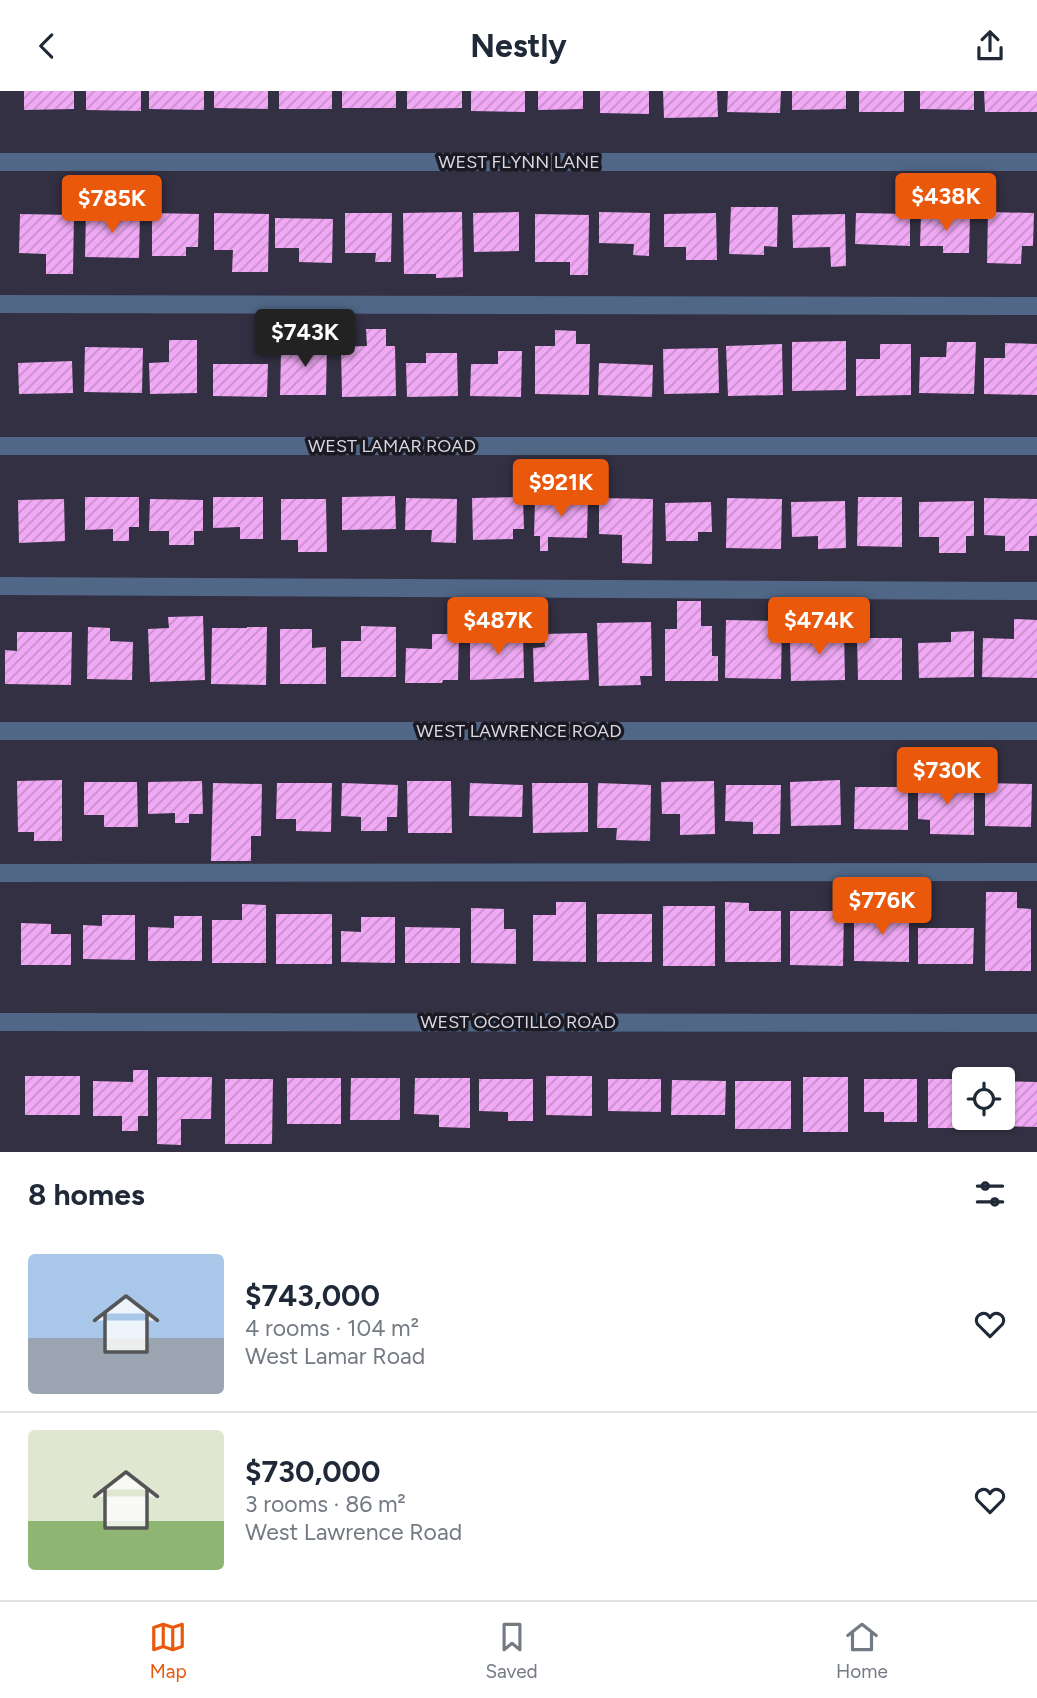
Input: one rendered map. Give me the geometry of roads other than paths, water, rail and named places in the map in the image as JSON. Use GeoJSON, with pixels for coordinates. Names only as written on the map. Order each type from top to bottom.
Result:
{"type":"FeatureCollection","features":[{"type":"Feature","properties":{"kind":"street","name":"WEST FLYNN LANE"},"geometry":{"type":"LineString","coordinates":[[0,162],[1037,162]]}},
{"type":"Feature","properties":{"kind":"street"},"geometry":{"type":"LineString","coordinates":[[0,305],[1037,306]]}},
{"type":"Feature","properties":{"kind":"street","name":"WEST LAMAR ROAD"},"geometry":{"type":"LineString","coordinates":[[0,446],[1037,446]]}},
{"type":"Feature","properties":{"kind":"street"},"geometry":{"type":"LineString","coordinates":[[0,586],[1037,591]]}},
{"type":"Feature","properties":{"kind":"street","name":"WEST LAWRENCE ROAD"},"geometry":{"type":"LineString","coordinates":[[0,731],[1037,731]]}},
{"type":"Feature","properties":{"kind":"street"},"geometry":{"type":"LineString","coordinates":[[0,873],[1037,872]]}},
{"type":"Feature","properties":{"kind":"street","name":"WEST OCOTILLO ROAD"},"geometry":{"type":"LineString","coordinates":[[0,1021],[1037,1023]]}}]}
